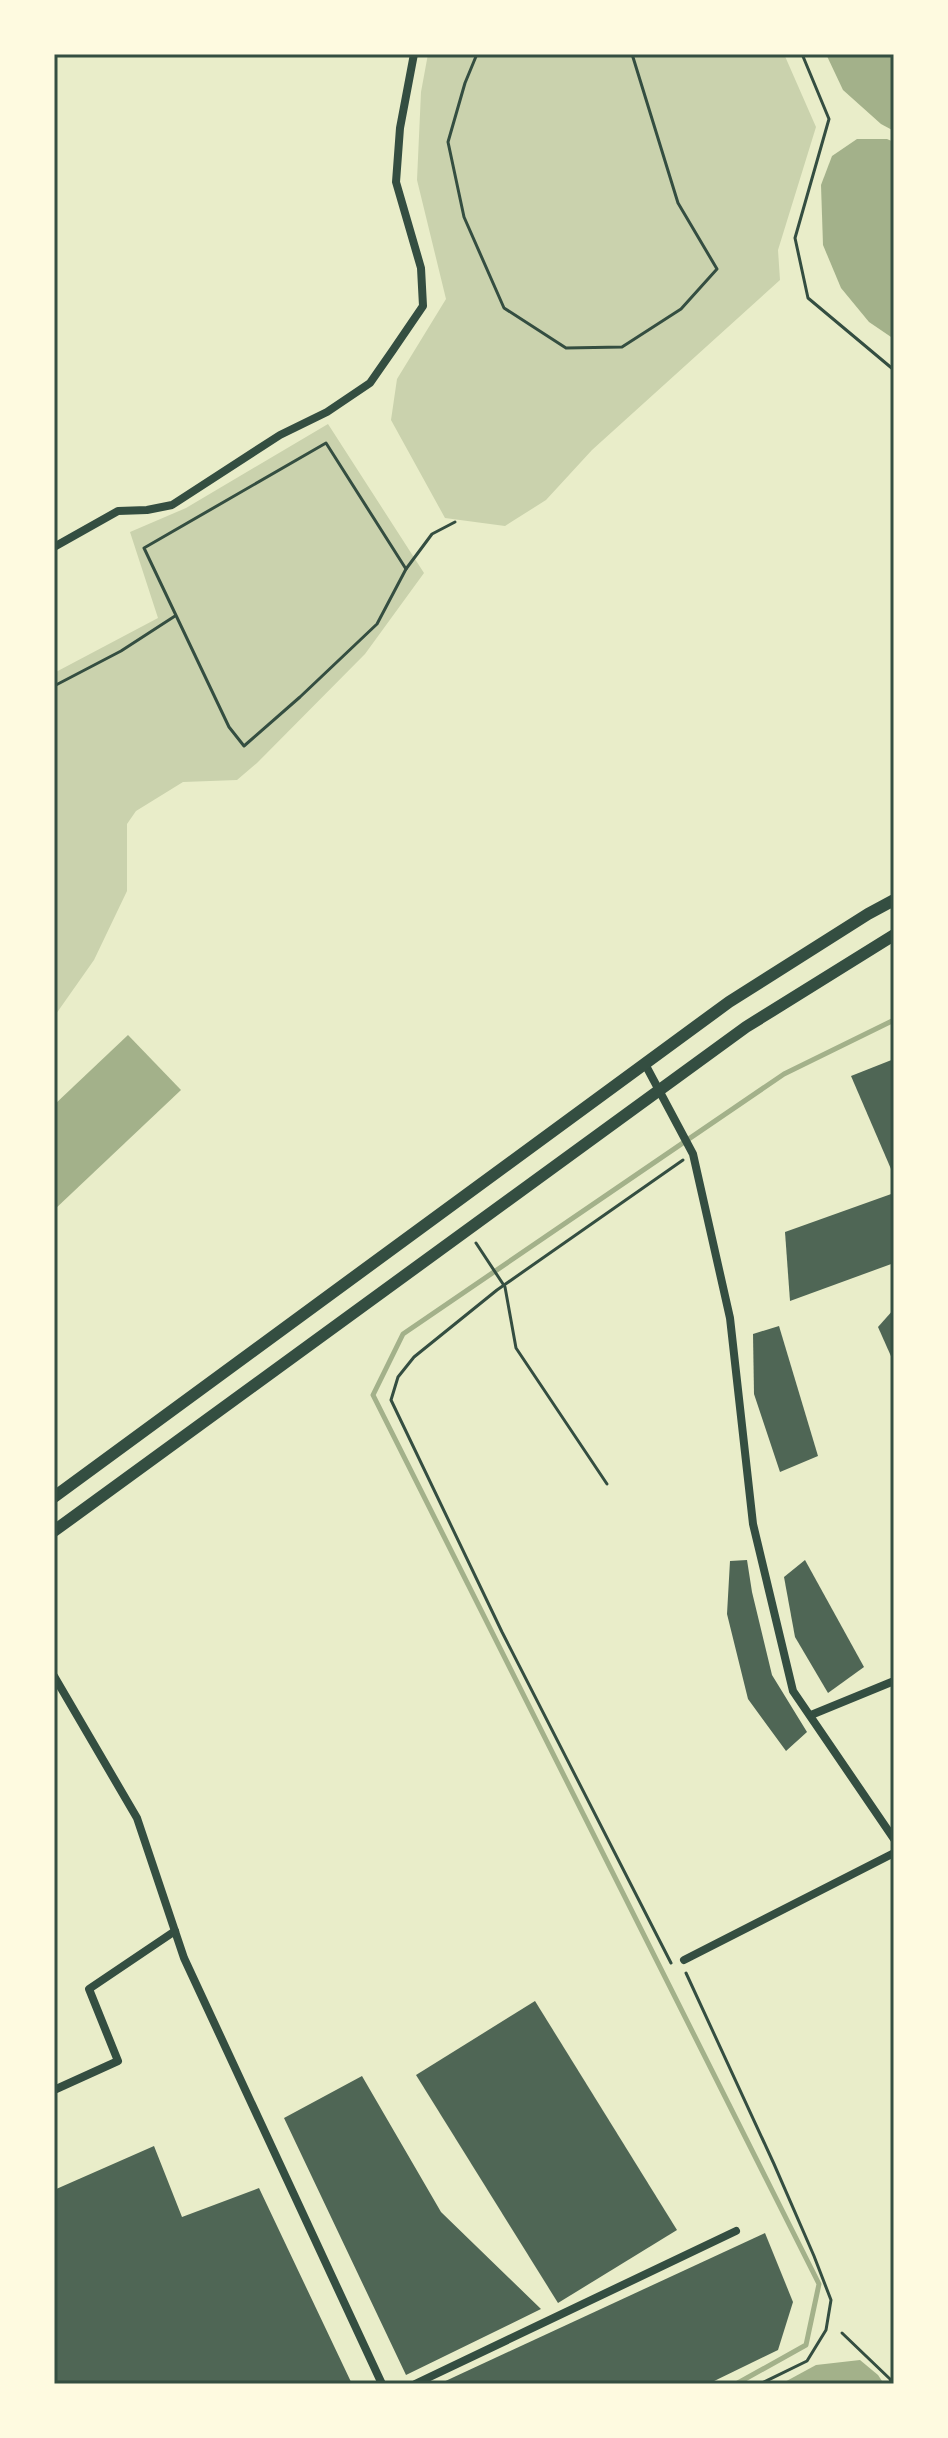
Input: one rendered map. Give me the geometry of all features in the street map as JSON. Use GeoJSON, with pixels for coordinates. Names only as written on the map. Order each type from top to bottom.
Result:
{"type":"FeatureCollection","features":[{"type":"Feature","properties":{"kind":"main road"},"geometry":{"type":"LineString","coordinates":[[54,1497],[729,1002],[894,900]]}},
{"type":"Feature","properties":{"kind":"main road"},"geometry":{"type":"LineString","coordinates":[[54,1531],[746,1027],[894,935]]}},
{"type":"Feature","properties":{"kind":"street"},"geometry":{"type":"LineString","coordinates":[[54,547],[118,511],[172,505],[280,435],[327,412],[370,383],[423,306],[421,268],[396,182],[400,128],[414,54]]}},
{"type":"Feature","properties":{"kind":"street"},"geometry":{"type":"LineString","coordinates":[[645,1064],[693,1154],[730,1318],[753,1524],[793,1691],[894,1839]]}},
{"type":"Feature","properties":{"kind":"street"},"geometry":{"type":"LineString","coordinates":[[54,1676],[137,1818],[184,1958],[382,2384]]}},
{"type":"Feature","properties":{"kind":"street"},"geometry":{"type":"LineString","coordinates":[[811,1715],[894,1681]]}},
{"type":"Feature","properties":{"kind":"street"},"geometry":{"type":"LineString","coordinates":[[684,1960],[894,1853]]}},
{"type":"Feature","properties":{"kind":"street"},"geometry":{"type":"LineString","coordinates":[[54,2090],[118,2061],[89,1989],[175,1931]]}},
{"type":"Feature","properties":{"kind":"street"},"geometry":{"type":"LineString","coordinates":[[415,2384],[736,2231]]}},
{"type":"Feature","properties":{"kind":"path"},"geometry":{"type":"LineString","coordinates":[[477,54],[448,142],[464,217],[504,308],[566,348],[622,347],[681,309],[717,269],[678,203],[632,54]]}},
{"type":"Feature","properties":{"kind":"path"},"geometry":{"type":"LineString","coordinates":[[802,54],[829,119],[795,238],[808,298],[894,370]]}},
{"type":"Feature","properties":{"kind":"path"},"geometry":{"type":"LineString","coordinates":[[406,569],[326,443],[144,548],[229,727],[244,746],[377,624],[406,569],[432,534],[455,522]]}},
{"type":"Feature","properties":{"kind":"path"},"geometry":{"type":"LineString","coordinates":[[54,686],[121,651],[177,615]]}},
{"type":"Feature","properties":{"kind":"path"},"geometry":{"type":"LineString","coordinates":[[693,1154],[497,1290],[414,1357],[398,1377],[391,1400],[502,1632],[663,1949],[670,1962],[683,1967],[831,2300],[826,2330],[807,2361],[760,2384]]}},
{"type":"Feature","properties":{"kind":"path"},"geometry":{"type":"LineString","coordinates":[[467,1230],[505,1287],[516,1348],[607,1484]]}},
{"type":"Feature","properties":{"kind":"path"},"geometry":{"type":"LineString","coordinates":[[842,2333],[892,2384]]}},
{"type":"Feature","properties":{"kind":"shaded area"},"geometry":{"type":"Polygon","coordinates":[[[428,54],[784,54],[816,127],[778,250],[780,280],[592,450],[546,500],[505,526],[445,518],[391,420],[397,379],[446,299],[417,180],[421,92],[428,54]]]}},
{"type":"Feature","properties":{"kind":"shaded area"},"geometry":{"type":"Polygon","coordinates":[[[826,54],[894,54],[894,131],[881,124],[843,90],[826,54]]]}},
{"type":"Feature","properties":{"kind":"shaded area"},"geometry":{"type":"Polygon","coordinates":[[[857,139],[887,139],[894,142],[894,339],[869,322],[841,288],[823,245],[821,185],[832,156],[857,139]]]}},
{"type":"Feature","properties":{"kind":"shaded area"},"geometry":{"type":"Polygon","coordinates":[[[328,424],[424,573],[365,654],[237,780],[183,782],[136,811],[127,824],[127,891],[94,960],[56,1014],[54,673],[158,618],[130,532],[186,508],[328,424]]]}},
{"type":"Feature","properties":{"kind":"shaded area"},"geometry":{"type":"Polygon","coordinates":[[[128,1035],[181,1090],[54,1210],[54,1105],[128,1035]]]}},
{"type":"Feature","properties":{"kind":"shaded area"},"geometry":{"type":"Polygon","coordinates":[[[860,2360],[884,2384],[781,2384],[816,2365],[860,2360]]]}},
{"type":"Feature","properties":{"kind":"building"},"geometry":{"type":"Polygon","coordinates":[[[894,1059],[894,1176],[851,1076],[894,1059]]]}},
{"type":"Feature","properties":{"kind":"building"},"geometry":{"type":"Polygon","coordinates":[[[894,1193],[894,1263],[790,1301],[785,1232],[894,1193]]]}},
{"type":"Feature","properties":{"kind":"building"},"geometry":{"type":"Polygon","coordinates":[[[894,1309],[894,1363],[878,1327],[894,1309]]]}},
{"type":"Feature","properties":{"kind":"building"},"geometry":{"type":"Polygon","coordinates":[[[779,1326],[818,1456],[780,1472],[754,1394],[753,1334],[779,1326]]]}},
{"type":"Feature","properties":{"kind":"building"},"geometry":{"type":"Polygon","coordinates":[[[747,1560],[772,1675],[807,1732],[786,1751],[748,1699],[727,1614],[730,1561],[747,1560]]]}},
{"type":"Feature","properties":{"kind":"building"},"geometry":{"type":"Polygon","coordinates":[[[805,1560],[864,1667],[828,1693],[795,1637],[784,1577],[805,1560]]]}},
{"type":"Feature","properties":{"kind":"building"},"geometry":{"type":"Polygon","coordinates":[[[535,2001],[677,2230],[558,2303],[416,2075],[535,2001]]]}},
{"type":"Feature","properties":{"kind":"building"},"geometry":{"type":"Polygon","coordinates":[[[362,2076],[441,2212],[541,2309],[406,2375],[284,2118],[362,2076]]]}},
{"type":"Feature","properties":{"kind":"building"},"geometry":{"type":"Polygon","coordinates":[[[154,2146],[182,2217],[259,2188],[352,2384],[54,2384],[54,2190],[154,2146]]]}},
{"type":"Feature","properties":{"kind":"building"},"geometry":{"type":"Polygon","coordinates":[[[765,2233],[793,2302],[778,2350],[708,2384],[439,2384],[765,2233]]]}},
{"type":"Feature","properties":{"kind":"waterway"},"geometry":{"type":"LineString","coordinates":[[736,2384],[806,2345],[819,2284],[373,1395],[403,1334],[784,1074],[894,1020]]}}]}
